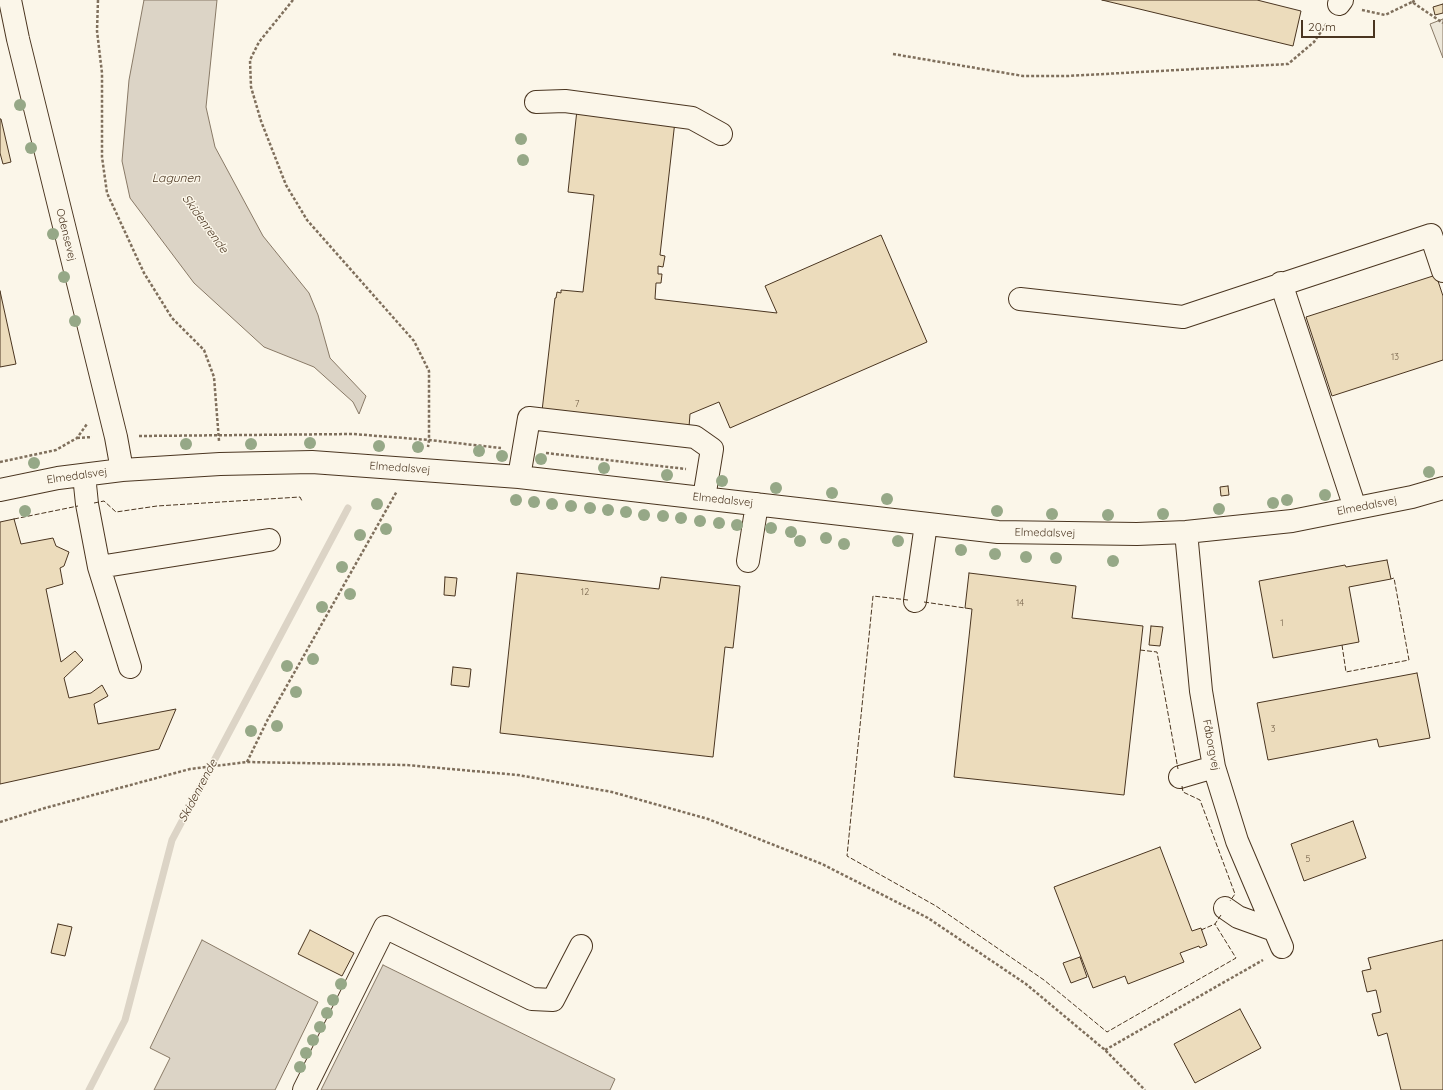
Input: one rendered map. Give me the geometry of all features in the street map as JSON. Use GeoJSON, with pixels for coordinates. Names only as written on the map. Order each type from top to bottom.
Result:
{"type":"FeatureCollection","features":[{"type":"Feature","properties":{"kind":"street","name":"Odensevej"},"geometry":{"type":"LineString","coordinates":[[10,0],[18,39],[116,437],[122,470]]}},
{"type":"Feature","properties":{"kind":"street"},"geometry":{"type":"LineString","coordinates":[[536,102],[565,102],[692,118],[722,134]]}},
{"type":"Feature","properties":{"kind":"street"},"geometry":{"type":"LineString","coordinates":[[1020,299],[1183,317],[1281,283],[1431,235],[1443,271]]}},
{"type":"Feature","properties":{"kind":"street"},"geometry":{"type":"LineString","coordinates":[[1281,283],[1355,508]]}},
{"type":"Feature","properties":{"kind":"street"},"geometry":{"type":"LineString","coordinates":[[519,477],[528,418],[695,437],[712,449],[704,498]]}},
{"type":"Feature","properties":{"kind":"street","name":"Elmedalsvej"},"geometry":{"type":"LineString","coordinates":[[0,490],[58,478],[122,470],[220,464],[312,462],[519,477],[998,532],[1130,534],[1186,532],[1292,521],[1412,497],[1443,488]]}},
{"type":"Feature","properties":{"kind":"street"},"geometry":{"type":"LineString","coordinates":[[84,475],[87,504],[99,567],[130,667]]}},
{"type":"Feature","properties":{"kind":"street"},"geometry":{"type":"LineString","coordinates":[[748,561],[757,504]]}},
{"type":"Feature","properties":{"kind":"street"},"geometry":{"type":"LineString","coordinates":[[915,601],[926,524]]}},
{"type":"Feature","properties":{"kind":"street","name":"Fåborgvej"},"geometry":{"type":"LineString","coordinates":[[1186,532],[1201,691],[1214,767],[1237,840],[1278,938]]}},
{"type":"Feature","properties":{"kind":"street"},"geometry":{"type":"LineString","coordinates":[[99,567],[269,540]]}},
{"type":"Feature","properties":{"kind":"street"},"geometry":{"type":"LineString","coordinates":[[1180,777],[1214,767]]}},
{"type":"Feature","properties":{"kind":"street"},"geometry":{"type":"LineString","coordinates":[[1224,908],[1278,938]]}},
{"type":"Feature","properties":{"kind":"street"},"geometry":{"type":"LineString","coordinates":[[304,1090],[385,927],[532,999],[553,1000],[581,946]]}},
{"type":"Feature","properties":{"kind":"path"},"geometry":{"type":"LineString","coordinates":[[98,0],[96,31],[102,73],[102,157],[107,192],[144,273],[172,318],[204,350],[214,377],[220,464]]}},
{"type":"Feature","properties":{"kind":"path"},"geometry":{"type":"LineString","coordinates":[[293,0],[259,42],[250,60],[251,86],[261,121],[286,185],[307,220],[414,341],[429,371],[429,440]]}},
{"type":"Feature","properties":{"kind":"path"},"geometry":{"type":"LineString","coordinates":[[893,54],[1023,76],[1067,76],[1288,64],[1314,42],[1340,2],[1385,15],[1416,0]]}},
{"type":"Feature","properties":{"kind":"path"},"geometry":{"type":"LineString","coordinates":[[1412,2],[1443,23]]}},
{"type":"Feature","properties":{"kind":"path"},"geometry":{"type":"LineString","coordinates":[[0,462],[56,450],[77,438]]}},
{"type":"Feature","properties":{"kind":"path"},"geometry":{"type":"LineString","coordinates":[[247,762],[268,719],[410,468]]}},
{"type":"Feature","properties":{"kind":"path"},"geometry":{"type":"LineString","coordinates":[[0,822],[45,808],[190,769],[229,763],[247,762],[406,765],[518,775],[612,792],[708,819],[822,864],[928,918],[1026,984],[1106,1050],[1145,1090]]}},
{"type":"Feature","properties":{"kind":"path"},"geometry":{"type":"LineString","coordinates":[[1106,1050],[1261,962],[1278,938]]}},
{"type":"Feature","properties":{"kind":"shaded area"},"geometry":{"type":"Polygon","coordinates":[[[1443,19],[1443,58],[1430,24],[1443,19]]]}},
{"type":"Feature","properties":{"kind":"water","name":"Lagunen"},"geometry":{"type":"Polygon","coordinates":[[[144,0],[217,0],[206,107],[215,147],[263,236],[309,293],[318,315],[330,358],[366,396],[359,414],[353,402],[314,367],[264,347],[194,283],[130,198],[122,161],[129,80],[144,0]]]}},
{"type":"Feature","properties":{"kind":"water"},"geometry":{"type":"Polygon","coordinates":[[[202,940],[318,1002],[275,1090],[154,1090],[170,1058],[150,1048],[202,940]]]}},
{"type":"Feature","properties":{"kind":"water"},"geometry":{"type":"Polygon","coordinates":[[[383,965],[615,1079],[610,1090],[321,1090],[383,965]]]}},
{"type":"Feature","properties":{"kind":"building"},"geometry":{"type":"Polygon","coordinates":[[[1102,0],[1257,0],[1301,11],[1293,46],[1102,0]]]}},
{"type":"Feature","properties":{"kind":"building"},"geometry":{"type":"Polygon","coordinates":[[[1443,4],[1443,13],[1435,15],[1433,7],[1443,4]]]}},
{"type":"Feature","properties":{"kind":"building"},"geometry":{"type":"Polygon","coordinates":[[[577,110],[675,121],[660,255],[665,256],[663,267],[658,266],[658,274],[662,274],[661,283],[656,283],[655,299],[777,313],[765,286],[881,235],[927,342],[730,428],[719,402],[690,414],[689,427],[542,411],[555,298],[557,292],[561,293],[561,290],[583,292],[594,195],[568,192],[577,110]]]}},
{"type":"Feature","properties":{"kind":"building"},"geometry":{"type":"Polygon","coordinates":[[[0,119],[11,162],[3,164],[0,153],[0,119]]]}},
{"type":"Feature","properties":{"kind":"building"},"geometry":{"type":"Polygon","coordinates":[[[1436,275],[1443,296],[1443,360],[1332,396],[1306,317],[1436,275]]]}},
{"type":"Feature","properties":{"kind":"building"},"geometry":{"type":"Polygon","coordinates":[[[0,291],[16,364],[0,367],[0,291]]]}},
{"type":"Feature","properties":{"kind":"building"},"geometry":{"type":"Polygon","coordinates":[[[1228,486],[1229,495],[1221,496],[1220,487],[1228,486]]]}},
{"type":"Feature","properties":{"kind":"building"},"geometry":{"type":"Polygon","coordinates":[[[14,519],[21,544],[53,538],[56,546],[69,552],[64,566],[60,568],[63,584],[46,589],[61,662],[75,651],[83,660],[64,678],[69,698],[91,693],[102,685],[108,696],[94,704],[98,724],[176,709],[159,749],[0,784],[0,522],[14,519]]]}},
{"type":"Feature","properties":{"kind":"building"},"geometry":{"type":"Polygon","coordinates":[[[1387,560],[1391,579],[1349,587],[1359,642],[1273,658],[1259,581],[1345,565],[1346,567],[1387,560]]]}},
{"type":"Feature","properties":{"kind":"building"},"geometry":{"type":"Polygon","coordinates":[[[517,573],[659,589],[661,577],[740,586],[733,648],[725,647],[713,757],[500,733],[517,573]]]}},
{"type":"Feature","properties":{"kind":"building"},"geometry":{"type":"Polygon","coordinates":[[[969,573],[1076,586],[1072,618],[1143,626],[1124,795],[954,777],[972,609],[965,608],[969,573]]]}},
{"type":"Feature","properties":{"kind":"building"},"geometry":{"type":"Polygon","coordinates":[[[445,577],[457,578],[455,596],[444,595],[445,577]]]}},
{"type":"Feature","properties":{"kind":"building"},"geometry":{"type":"Polygon","coordinates":[[[1151,626],[1163,627],[1160,646],[1149,645],[1151,626]]]}},
{"type":"Feature","properties":{"kind":"building"},"geometry":{"type":"Polygon","coordinates":[[[453,667],[471,669],[469,687],[451,685],[453,667]]]}},
{"type":"Feature","properties":{"kind":"building"},"geometry":{"type":"Polygon","coordinates":[[[1417,673],[1430,738],[1379,747],[1377,739],[1268,760],[1257,703],[1417,673]]]}},
{"type":"Feature","properties":{"kind":"building"},"geometry":{"type":"Polygon","coordinates":[[[1353,821],[1366,858],[1304,881],[1291,844],[1353,821]]]}},
{"type":"Feature","properties":{"kind":"building"},"geometry":{"type":"Polygon","coordinates":[[[1160,847],[1192,931],[1201,928],[1207,945],[1200,948],[1199,946],[1180,953],[1184,962],[1128,984],[1125,976],[1093,988],[1054,887],[1160,847]]]}},
{"type":"Feature","properties":{"kind":"building"},"geometry":{"type":"Polygon","coordinates":[[[58,924],[72,927],[65,956],[51,953],[58,924]]]}},
{"type":"Feature","properties":{"kind":"building"},"geometry":{"type":"Polygon","coordinates":[[[310,930],[354,953],[342,976],[298,954],[310,930]]]}},
{"type":"Feature","properties":{"kind":"building"},"geometry":{"type":"Polygon","coordinates":[[[1443,940],[1443,1090],[1401,1090],[1387,1033],[1378,1036],[1372,1014],[1381,1012],[1376,990],[1367,992],[1362,971],[1371,969],[1368,958],[1443,940]]]}},
{"type":"Feature","properties":{"kind":"building"},"geometry":{"type":"Polygon","coordinates":[[[1080,957],[1087,977],[1071,983],[1063,963],[1080,957]]]}},
{"type":"Feature","properties":{"kind":"building"},"geometry":{"type":"Polygon","coordinates":[[[1240,1009],[1261,1048],[1195,1083],[1174,1044],[1240,1009]]]}},
{"type":"Feature","properties":{"kind":"waterway","name":"Skidenrende"},"geometry":{"type":"LineString","coordinates":[[89,1090],[125,1020],[172,840],[348,508]]}},
{"type":"Feature","properties":{"kind":"fence"},"geometry":{"type":"LineString","coordinates":[[94,503],[104,501],[116,512],[157,506],[300,497],[302,501]]}},
{"type":"Feature","properties":{"kind":"fence"},"geometry":{"type":"LineString","coordinates":[[14,519],[78,506]]}},
{"type":"Feature","properties":{"kind":"fence"},"geometry":{"type":"LineString","coordinates":[[1342,645],[1346,672],[1409,660],[1394,578],[1391,579]]}},
{"type":"Feature","properties":{"kind":"fence"},"geometry":{"type":"LineString","coordinates":[[908,600],[873,596],[847,856],[936,906],[1044,980],[1107,1032],[1236,958],[1215,924]]}},
{"type":"Feature","properties":{"kind":"fence"},"geometry":{"type":"LineString","coordinates":[[924,602],[965,608]]}},
{"type":"Feature","properties":{"kind":"fence"},"geometry":{"type":"LineString","coordinates":[[1140,650],[1157,652],[1178,769]]}},
{"type":"Feature","properties":{"kind":"fence"},"geometry":{"type":"LineString","coordinates":[[1182,786],[1183,792],[1200,800],[1235,894],[1230,901]]}},
{"type":"Feature","properties":{"kind":"fence"},"geometry":{"type":"LineString","coordinates":[[1201,930],[1215,924],[1221,915]]}}]}
